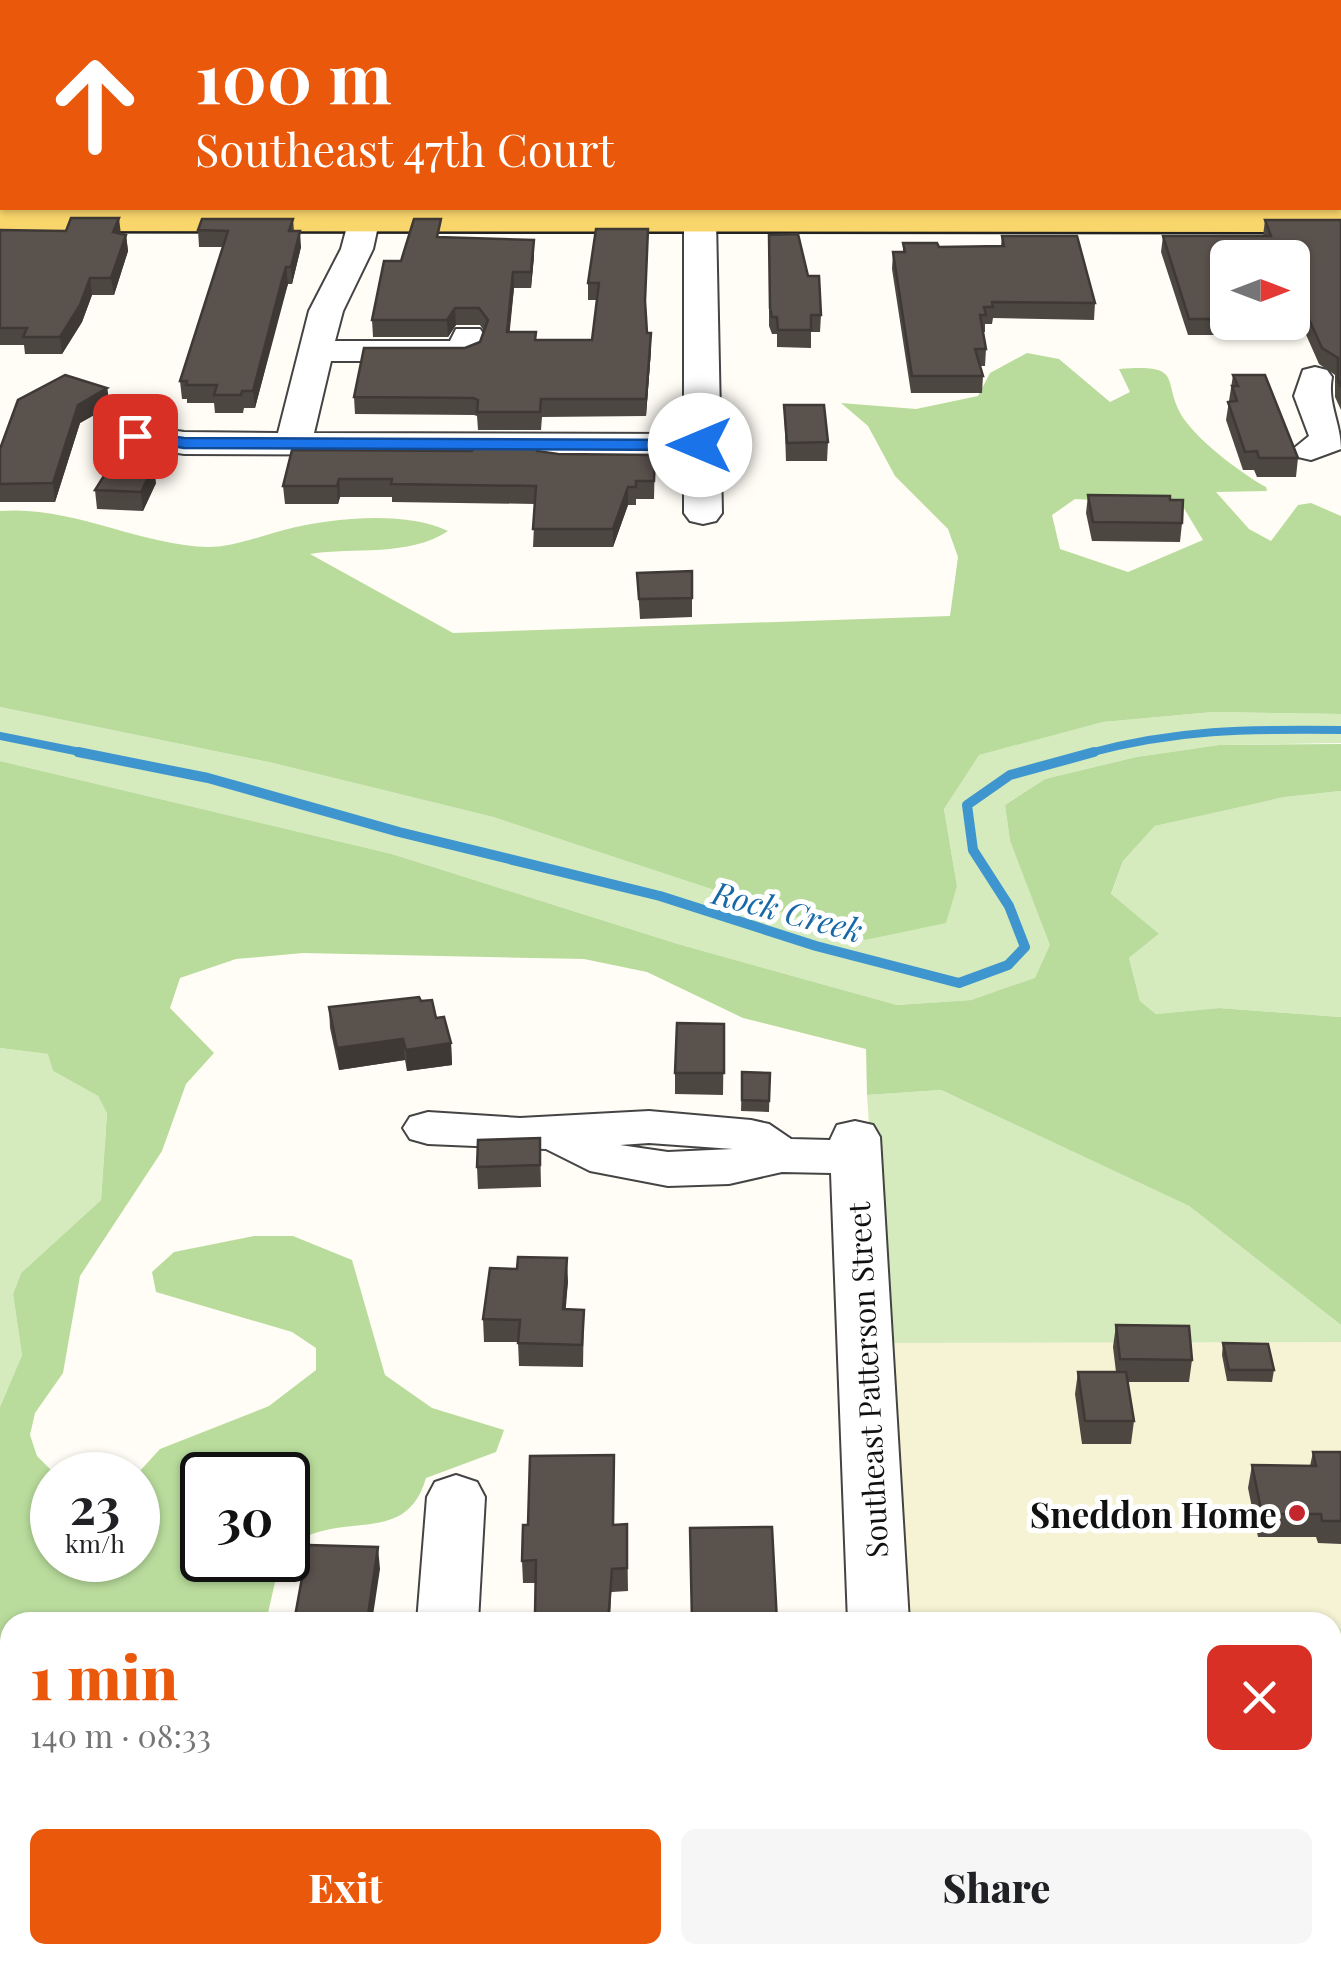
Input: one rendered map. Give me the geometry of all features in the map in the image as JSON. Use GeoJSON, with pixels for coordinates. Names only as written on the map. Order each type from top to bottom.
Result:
{"type":"FeatureCollection","features":[{"type":"Feature","properties":{"kind":"main road"},"geometry":{"type":"LineString","coordinates":[[0,220],[366,214],[700,220],[1341,220]]}},
{"type":"Feature","properties":{"kind":"street"},"geometry":{"type":"LineString","coordinates":[[293,444],[330,299],[357,249],[366,214]]}},
{"type":"Feature","properties":{"kind":"street"},"geometry":{"type":"LineString","coordinates":[[700,220],[702,513]]}},
{"type":"Feature","properties":{"kind":"street"},"geometry":{"type":"LineString","coordinates":[[316,352],[465,351],[468,336]]}},
{"type":"Feature","properties":{"kind":"street"},"geometry":{"type":"LineString","coordinates":[[1312,449],[1329,442],[1311,396],[1317,377]]}},
{"type":"Feature","properties":{"kind":"street"},"geometry":{"type":"LineString","coordinates":[[135,436],[184,443],[700,445]]}},
{"type":"Feature","properties":{"kind":"street","name":"Southeast Patterson Street"},"geometry":{"type":"LineString","coordinates":[[428,1128],[558,1132],[596,1156],[640,1165],[726,1170],[754,1165],[780,1154],[856,1147],[879,1612]]}},
{"type":"Feature","properties":{"kind":"street"},"geometry":{"type":"LineString","coordinates":[[448,1612],[456,1497]]}},
{"type":"Feature","properties":{"kind":"shaded area"},"geometry":{"type":"Polygon","coordinates":[[[1341,1342],[1341,1612],[901,1612],[884,1343],[1341,1342]]]}},
{"type":"Feature","properties":{"kind":"green space"},"geometry":{"type":"Polygon","coordinates":[[[1027,353],[1059,359],[1110,402],[1130,392],[1119,369],[1156,369],[1169,379],[1178,409],[1194,432],[1266,487],[1267,491],[1216,492],[1249,529],[1271,541],[1298,505],[1311,503],[1341,516],[1341,714],[1213,712],[1103,722],[979,755],[944,809],[957,886],[946,923],[865,940],[493,817],[273,763],[0,707],[0,511],[53,514],[156,540],[209,547],[345,520],[389,518],[430,524],[448,531],[399,548],[310,554],[453,633],[950,616],[958,557],[948,529],[895,476],[868,426],[841,403],[916,409],[978,396],[990,373],[1027,353]],[[1075,499],[1052,515],[1060,549],[1128,572],[1203,540],[1182,505],[1075,499]]]}},
{"type":"Feature","properties":{"kind":"green space"},"geometry":{"type":"Polygon","coordinates":[[[0,707],[273,763],[493,817],[865,940],[957,886],[944,809],[978,755],[1103,722],[1213,712],[1341,714],[1341,743],[1219,745],[1136,757],[1045,779],[1005,805],[1010,841],[1051,945],[1035,979],[971,1000],[897,1005],[678,944],[392,854],[0,761],[0,707]]]}},
{"type":"Feature","properties":{"kind":"green space"},"geometry":{"type":"Polygon","coordinates":[[[1341,744],[1341,791],[1285,797],[1155,826],[1123,861],[1111,894],[1159,934],[1129,958],[1140,1001],[1156,1014],[1219,1008],[1341,1017],[1341,1325],[1189,1206],[941,1090],[867,1095],[866,1049],[743,1018],[647,972],[584,959],[303,953],[236,959],[180,978],[170,1008],[214,1053],[186,1084],[162,1151],[80,1276],[63,1373],[35,1413],[30,1435],[36,1452],[30,1452],[30,1582],[160,1582],[157,1452],[269,1406],[316,1370],[316,1348],[292,1332],[156,1292],[152,1272],[174,1252],[254,1236],[293,1236],[352,1260],[385,1375],[432,1408],[504,1430],[496,1452],[426,1478],[418,1497],[396,1517],[310,1536],[310,1452],[180,1452],[180,1582],[275,1582],[268,1612],[0,1612],[0,1407],[22,1355],[13,1294],[21,1273],[101,1200],[107,1113],[98,1096],[53,1071],[48,1054],[0,1048],[0,761],[392,854],[678,944],[897,1005],[971,1000],[1035,978],[1050,945],[1010,841],[1005,805],[1045,779],[1136,757],[1219,745],[1341,744]]]}},
{"type":"Feature","properties":{"kind":"green space"},"geometry":{"type":"Polygon","coordinates":[[[1341,791],[1341,1017],[1219,1008],[1156,1014],[1140,1001],[1129,958],[1158,935],[1111,895],[1123,861],[1155,826],[1285,797],[1341,791]]]}},
{"type":"Feature","properties":{"kind":"green space"},"geometry":{"type":"Polygon","coordinates":[[[0,1048],[49,1054],[53,1071],[98,1096],[107,1112],[101,1200],[21,1273],[13,1294],[22,1355],[0,1407],[0,1048]]]}},
{"type":"Feature","properties":{"kind":"green space"},"geometry":{"type":"Polygon","coordinates":[[[941,1090],[1189,1206],[1341,1325],[1341,1342],[884,1343],[867,1095],[941,1090]]]}},
{"type":"Feature","properties":{"kind":"building"},"geometry":{"type":"Polygon","coordinates":[[[71,218],[119,218],[113,232],[126,235],[111,278],[90,278],[80,305],[60,337],[23,337],[27,328],[0,328],[0,230],[66,231],[71,218]]]}},
{"type":"Feature","properties":{"kind":"building"},"geometry":{"type":"Polygon","coordinates":[[[202,219],[293,219],[289,231],[300,231],[291,267],[286,267],[282,280],[253,391],[242,391],[241,395],[214,395],[217,385],[186,385],[187,381],[180,381],[228,231],[198,230],[202,219]]]}},
{"type":"Feature","properties":{"kind":"building"},"geometry":{"type":"Polygon","coordinates":[[[414,219],[441,219],[437,237],[534,240],[531,272],[513,272],[507,332],[536,332],[535,340],[592,340],[599,283],[588,283],[596,229],[648,229],[645,301],[647,333],[651,333],[646,399],[541,399],[540,412],[477,412],[478,400],[473,398],[354,397],[364,348],[465,348],[480,342],[488,320],[479,308],[455,308],[447,320],[372,320],[384,261],[401,261],[414,219]]]}},
{"type":"Feature","properties":{"kind":"building"},"geometry":{"type":"Polygon","coordinates":[[[1265,220],[1341,220],[1341,387],[1338,358],[1322,348],[1310,322],[1310,240],[1210,240],[1210,319],[1189,319],[1163,236],[1271,236],[1265,220]]]}},
{"type":"Feature","properties":{"kind":"building"},"geometry":{"type":"Polygon","coordinates":[[[798,234],[808,276],[819,276],[821,315],[811,315],[811,330],[778,330],[777,317],[772,317],[770,308],[769,235],[798,234]]]}},
{"type":"Feature","properties":{"kind":"building"},"geometry":{"type":"Polygon","coordinates":[[[1002,236],[1077,236],[1095,303],[992,302],[993,307],[984,307],[986,315],[980,315],[986,349],[975,349],[983,376],[912,376],[893,252],[905,252],[903,243],[1004,246],[1002,236]]]}},
{"type":"Feature","properties":{"kind":"building"},"geometry":{"type":"Polygon","coordinates":[[[65,375],[107,388],[78,405],[53,483],[0,484],[0,449],[18,400],[65,375]]]}},
{"type":"Feature","properties":{"kind":"building"},"geometry":{"type":"Polygon","coordinates":[[[1233,375],[1265,375],[1298,458],[1259,458],[1257,451],[1245,452],[1228,402],[1237,401],[1232,386],[1238,386],[1233,375]]]}},
{"type":"Feature","properties":{"kind":"building"},"geometry":{"type":"Polygon","coordinates":[[[784,405],[824,405],[828,442],[787,443],[784,405]]]}},
{"type":"Feature","properties":{"kind":"building"},"geometry":{"type":"Polygon","coordinates":[[[474,441],[538,441],[537,451],[558,454],[655,455],[654,481],[636,481],[636,487],[628,487],[613,529],[533,529],[536,486],[391,484],[392,479],[339,479],[337,486],[283,486],[292,450],[472,451],[474,441]]]}},
{"type":"Feature","properties":{"kind":"building"},"geometry":{"type":"Polygon","coordinates":[[[112,463],[154,465],[141,492],[95,490],[112,463]]]}},
{"type":"Feature","properties":{"kind":"building"},"geometry":{"type":"Polygon","coordinates":[[[1088,495],[1170,496],[1170,500],[1183,500],[1182,523],[1093,522],[1088,495]]]}},
{"type":"Feature","properties":{"kind":"building"},"geometry":{"type":"Polygon","coordinates":[[[692,571],[692,598],[639,599],[637,573],[692,571]]]}},
{"type":"Feature","properties":{"kind":"building"},"geometry":{"type":"Polygon","coordinates":[[[419,997],[421,1001],[432,1000],[436,1018],[444,1017],[451,1043],[406,1050],[403,1039],[337,1048],[329,1007],[419,997]]]}},
{"type":"Feature","properties":{"kind":"building"},"geometry":{"type":"Polygon","coordinates":[[[677,1023],[724,1024],[724,1073],[675,1073],[677,1023]]]}},
{"type":"Feature","properties":{"kind":"building"},"geometry":{"type":"Polygon","coordinates":[[[742,1072],[770,1073],[769,1101],[742,1100],[742,1072]]]}},
{"type":"Feature","properties":{"kind":"building"},"geometry":{"type":"Polygon","coordinates":[[[540,1138],[540,1165],[477,1167],[478,1140],[540,1138]]]}},
{"type":"Feature","properties":{"kind":"building"},"geometry":{"type":"Polygon","coordinates":[[[518,1257],[567,1258],[563,1309],[584,1310],[582,1345],[518,1343],[520,1320],[483,1319],[490,1268],[517,1269],[518,1257]]]}},
{"type":"Feature","properties":{"kind":"building"},"geometry":{"type":"Polygon","coordinates":[[[1116,1325],[1189,1326],[1192,1360],[1120,1359],[1116,1325]]]}},
{"type":"Feature","properties":{"kind":"building"},"geometry":{"type":"Polygon","coordinates":[[[1223,1343],[1268,1344],[1274,1370],[1229,1370],[1223,1343]]]}},
{"type":"Feature","properties":{"kind":"building"},"geometry":{"type":"Polygon","coordinates":[[[1078,1372],[1126,1372],[1134,1421],[1085,1421],[1078,1372]]]}},
{"type":"Feature","properties":{"kind":"building"},"geometry":{"type":"Polygon","coordinates":[[[1313,1452],[1341,1452],[1341,1521],[1322,1521],[1321,1514],[1262,1514],[1252,1465],[1316,1466],[1313,1452]]]}},
{"type":"Feature","properties":{"kind":"building"},"geometry":{"type":"Polygon","coordinates":[[[614,1455],[613,1525],[627,1524],[627,1568],[612,1569],[609,1612],[535,1612],[536,1560],[522,1561],[523,1525],[528,1525],[530,1456],[614,1455]]]}},
{"type":"Feature","properties":{"kind":"building"},"geometry":{"type":"Polygon","coordinates":[[[772,1527],[776,1612],[692,1612],[690,1528],[772,1527]]]}},
{"type":"Feature","properties":{"kind":"building"},"geometry":{"type":"Polygon","coordinates":[[[310,1545],[378,1547],[368,1612],[296,1612],[301,1582],[310,1582],[310,1545]]]}},
{"type":"Feature","properties":{"kind":"waterway","name":"Rock Creek"},"geometry":{"type":"LineString","coordinates":[[1085,754],[1212,732],[1341,730]]}},
{"type":"Feature","properties":{"kind":"waterway","name":"Rock Creek"},"geometry":{"type":"LineString","coordinates":[[0,736],[90,754]]}},
{"type":"Feature","properties":{"kind":"waterway","name":"Rock Creek"},"geometry":{"type":"LineString","coordinates":[[78,752],[208,778],[399,832],[660,896],[816,946],[959,983],[1008,965],[1025,947],[1009,906],[973,850],[967,805],[1010,775],[1094,752]]}},
{"type":"Feature","properties":{"kind":"place","name":"Sneddon Home"},"geometry":{"type":"Point","coordinates":[1297,1513]}},
{"type":"Feature","properties":{"kind":"route"},"geometry":{"type":"LineString","coordinates":[[135,436],[184,443],[700,445]]}}]}
